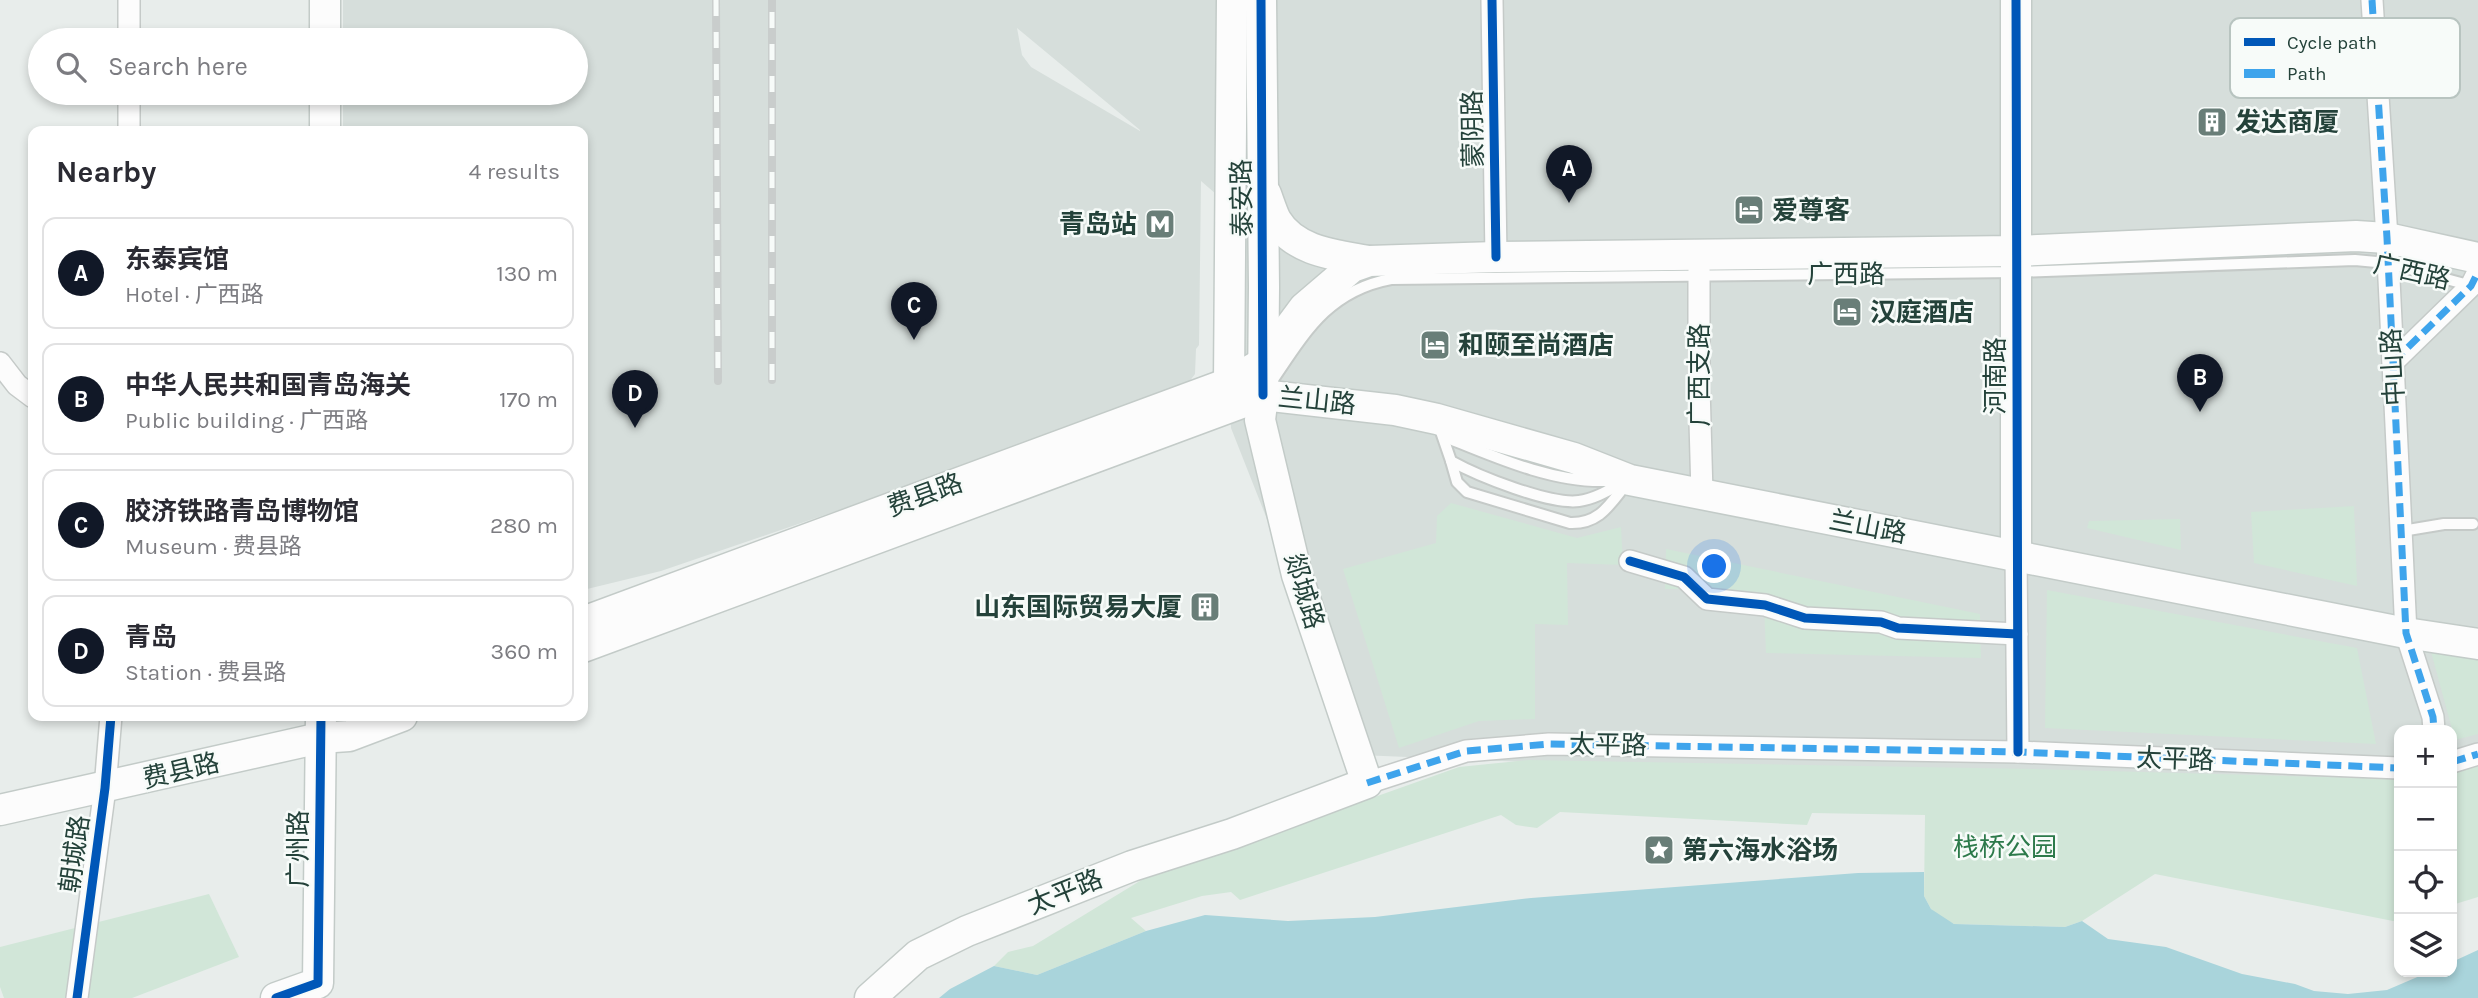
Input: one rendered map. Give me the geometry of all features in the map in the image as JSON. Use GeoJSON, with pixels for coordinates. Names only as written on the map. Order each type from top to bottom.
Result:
{"type":"FeatureCollection","features":[{"type":"Feature","properties":{"kind":"main road"},"geometry":{"type":"LineString","coordinates":[[325,0],[325,28]]}},
{"type":"Feature","properties":{"kind":"main road","name":"泰安路"},"geometry":{"type":"LineString","coordinates":[[1229,383],[1232,0]]}},
{"type":"Feature","properties":{"kind":"main road","name":"泰安路"},"geometry":{"type":"LineString","coordinates":[[1261,0],[1263,395]]}},
{"type":"Feature","properties":{"kind":"main road","name":"河南路"},"geometry":{"type":"LineString","coordinates":[[2016,0],[2016,556]]}},
{"type":"Feature","properties":{"kind":"main road"},"geometry":{"type":"LineString","coordinates":[[325,105],[325,126]]}},
{"type":"Feature","properties":{"kind":"main road"},"geometry":{"type":"LineString","coordinates":[[1262,184],[1277,220],[1294,239],[1317,251],[1369,261]]}},
{"type":"Feature","properties":{"kind":"main road","name":"广西路"},"geometry":{"type":"LineString","coordinates":[[1264,363],[1304,308],[1352,267],[1369,261],[1496,257],[1699,265],[2016,261],[2356,236],[2387,250],[2476,276]]}},
{"type":"Feature","properties":{"kind":"main road","name":"费县路"},"geometry":{"type":"LineString","coordinates":[[588,620],[1229,383],[1264,363]]}},
{"type":"Feature","properties":{"kind":"main road"},"geometry":{"type":"LineString","coordinates":[[1229,383],[1263,395]]}},
{"type":"Feature","properties":{"kind":"main road","name":"费县路"},"geometry":{"type":"LineString","coordinates":[[588,645],[1263,395]]}},
{"type":"Feature","properties":{"kind":"main road","name":"兰山路"},"geometry":{"type":"LineString","coordinates":[[1263,395],[1395,410],[1440,427],[1574,458],[1630,480],[2406,633],[2478,644]]}},
{"type":"Feature","properties":{"kind":"main road","name":"郯城路"},"geometry":{"type":"LineString","coordinates":[[1263,395],[1261,420],[1297,576],[1367,783]]}},
{"type":"Feature","properties":{"kind":"main road","name":"费县路"},"geometry":{"type":"LineString","coordinates":[[0,810],[105,788],[320,727],[349,736],[389,721]]}},
{"type":"Feature","properties":{"kind":"main road","name":"广州路"},"geometry":{"type":"LineString","coordinates":[[276,998],[318,983],[320,727]]}},
{"type":"Feature","properties":{"kind":"main road","name":"太平路"},"geometry":{"type":"LineString","coordinates":[[870,998],[918,955],[967,931],[1132,866],[1232,834],[1367,783]]}},
{"type":"Feature","properties":{"kind":"street"},"geometry":{"type":"LineString","coordinates":[[129,0],[129,28]]}},
{"type":"Feature","properties":{"kind":"street","name":"蒙阴路"},"geometry":{"type":"LineString","coordinates":[[1492,0],[1496,257]]}},
{"type":"Feature","properties":{"kind":"street","name":"中山路"},"geometry":{"type":"LineString","coordinates":[[2372,0],[2373,18]]}},
{"type":"Feature","properties":{"kind":"street","name":"中山路"},"geometry":{"type":"LineString","coordinates":[[2378,98],[2406,633],[2434,725]]}},
{"type":"Feature","properties":{"kind":"street"},"geometry":{"type":"LineString","coordinates":[[129,105],[129,126]]}},
{"type":"Feature","properties":{"kind":"street","name":"广西支路"},"geometry":{"type":"LineString","coordinates":[[1699,265],[1702,494]]}},
{"type":"Feature","properties":{"kind":"street"},"geometry":{"type":"LineString","coordinates":[[2393,362],[2476,276]]}},
{"type":"Feature","properties":{"kind":"street"},"geometry":{"type":"LineString","coordinates":[[0,363],[17,385],[28,393]]}},
{"type":"Feature","properties":{"kind":"street","name":"河南路"},"geometry":{"type":"LineString","coordinates":[[2016,556],[2018,752]]}},
{"type":"Feature","properties":{"kind":"street"},"geometry":{"type":"LineString","coordinates":[[1630,561],[1684,577],[1707,599],[1765,605],[1805,618],[1881,622],[1898,628],[2017,634]]}},
{"type":"Feature","properties":{"kind":"street"},"geometry":{"type":"LineString","coordinates":[[588,608],[630,605]]}},
{"type":"Feature","properties":{"kind":"street","name":"朝城路"},"geometry":{"type":"LineString","coordinates":[[77,998],[105,788],[111,721]]}},
{"type":"Feature","properties":{"kind":"street","name":"太平路"},"geometry":{"type":"LineString","coordinates":[[1367,783],[1466,751],[1549,744],[2018,752],[2394,768]]}},
{"type":"Feature","properties":{"kind":"street"},"geometry":{"type":"LineString","coordinates":[[2457,760],[2478,754]]}},
{"type":"Feature","properties":{"kind":"lane","name":"广西路"},"geometry":{"type":"LineString","coordinates":[[1263,395],[1307,328],[1340,298],[1369,283],[1391,279],[1699,265]]}},
{"type":"Feature","properties":{"kind":"lane"},"geometry":{"type":"LineString","coordinates":[[1440,427],[1457,482],[1467,492],[1570,523],[1586,524],[1605,511],[1630,480]]}},
{"type":"Feature","properties":{"kind":"lane"},"geometry":{"type":"LineString","coordinates":[[1451,461],[1472,472],[1558,500],[1580,501],[1630,480]]}},
{"type":"Feature","properties":{"kind":"lane"},"geometry":{"type":"LineString","coordinates":[[2402,531],[2444,524],[2473,524]]}},
{"type":"Feature","properties":{"kind":"shaded area"},"geometry":{"type":"Polygon","coordinates":[[[343,0],[2478,0],[2478,819],[2457,817],[2457,725],[2394,725],[2394,812],[2058,784],[1360,755],[1231,428],[1224,201],[1201,181],[1199,345],[1196,349],[1195,374],[1189,382],[912,485],[661,571],[588,589],[588,126],[343,126],[343,105],[588,105],[588,28],[343,28],[343,0]],[[1017,28],[1022,55],[1031,67],[1140,131],[1017,28]]]}},
{"type":"Feature","properties":{"kind":"green space"},"geometry":{"type":"Polygon","coordinates":[[[1451,503],[1577,538],[1621,527],[1623,565],[1567,563],[1568,625],[1535,624],[1535,719],[1479,721],[1399,748],[1343,569],[1436,543],[1437,516],[1451,503]]]}},
{"type":"Feature","properties":{"kind":"green space"},"geometry":{"type":"Polygon","coordinates":[[[2354,506],[2357,586],[2254,563],[2251,512],[2354,506]]]}},
{"type":"Feature","properties":{"kind":"green space"},"geometry":{"type":"Polygon","coordinates":[[[2180,519],[2181,550],[2087,528],[2089,521],[2180,519]]]}},
{"type":"Feature","properties":{"kind":"green space"},"geometry":{"type":"Polygon","coordinates":[[[1666,549],[1980,614],[1981,658],[1766,653],[1764,605],[1697,604],[1697,589],[1665,589],[1666,549]]]}},
{"type":"Feature","properties":{"kind":"green space"},"geometry":{"type":"Polygon","coordinates":[[[2047,590],[2357,648],[2376,744],[2045,728],[2047,590]]]}},
{"type":"Feature","properties":{"kind":"green space"},"geometry":{"type":"Polygon","coordinates":[[[2430,648],[2478,656],[2478,734],[2457,739],[2457,725],[2451,725],[2430,648]]]}},
{"type":"Feature","properties":{"kind":"green space","name":"栈桥公园"},"geometry":{"type":"Polygon","coordinates":[[[1528,760],[2394,779],[2394,921],[2155,874],[2082,921],[2065,927],[1954,924],[1931,909],[1924,896],[1925,815],[1812,813],[1807,825],[1560,812],[1537,828],[1516,825],[1501,815],[1240,900],[1231,892],[1202,896],[1131,918],[1146,931],[1037,975],[994,966],[1008,952],[1033,946],[1158,870],[1268,835],[1459,767],[1528,760]]]}},
{"type":"Feature","properties":{"kind":"green space"},"geometry":{"type":"Polygon","coordinates":[[[2478,765],[2478,897],[2457,903],[2457,788],[2457,771],[2478,765]]]}},
{"type":"Feature","properties":{"kind":"green space"},"geometry":{"type":"Polygon","coordinates":[[[209,894],[239,957],[132,998],[4,998],[0,987],[0,947],[209,894]]]}},
{"type":"Feature","properties":{"kind":"water"},"geometry":{"type":"Polygon","coordinates":[[[1924,872],[1924,896],[1931,909],[1954,924],[2065,927],[2082,921],[2108,939],[2166,947],[2242,974],[2295,984],[2314,991],[2348,994],[2387,990],[2417,977],[2457,977],[2457,960],[2478,950],[2478,998],[939,998],[950,989],[994,966],[1037,975],[1146,931],[1205,915],[1288,921],[1375,917],[1531,898],[1858,873],[1924,872]]]}},
{"type":"Feature","properties":{"kind":"railway"},"geometry":{"type":"LineString","coordinates":[[716,0],[718,381]]}},
{"type":"Feature","properties":{"kind":"railway"},"geometry":{"type":"LineString","coordinates":[[772,0],[772,380]]}},
{"type":"Feature","properties":{"kind":"marked path"},"geometry":{"type":"LineString","coordinates":[[2372,0],[2373,18]]}},
{"type":"Feature","properties":{"kind":"marked path"},"geometry":{"type":"LineString","coordinates":[[2378,98],[2406,633],[2434,725]]}},
{"type":"Feature","properties":{"kind":"marked path"},"geometry":{"type":"LineString","coordinates":[[2393,362],[2471,286],[2478,272]]}},
{"type":"Feature","properties":{"kind":"marked path"},"geometry":{"type":"LineString","coordinates":[[1367,783],[1466,751],[1549,744],[2018,752],[2394,768]]}},
{"type":"Feature","properties":{"kind":"marked path"},"geometry":{"type":"LineString","coordinates":[[2457,760],[2478,754]]}},
{"type":"Feature","properties":{"kind":"cycle path"},"geometry":{"type":"LineString","coordinates":[[1261,0],[1263,395]]}},
{"type":"Feature","properties":{"kind":"cycle path"},"geometry":{"type":"LineString","coordinates":[[1492,0],[1496,257]]}},
{"type":"Feature","properties":{"kind":"cycle path"},"geometry":{"type":"LineString","coordinates":[[2016,0],[2018,752]]}},
{"type":"Feature","properties":{"kind":"cycle path"},"geometry":{"type":"LineString","coordinates":[[1630,561],[1684,577],[1707,599],[1765,605],[1805,618],[1881,622],[1898,628],[2017,634]]}},
{"type":"Feature","properties":{"kind":"cycle path"},"geometry":{"type":"LineString","coordinates":[[77,998],[105,788],[111,721]]}},
{"type":"Feature","properties":{"kind":"cycle path"},"geometry":{"type":"LineString","coordinates":[[276,998],[318,983],[321,721]]}},
{"type":"Feature","properties":{"kind":"place","name":"发达商厦"},"geometry":{"type":"Point","coordinates":[2212,122]}},
{"type":"Feature","properties":{"kind":"place","name":"东泰宾馆"},"geometry":{"type":"Point","coordinates":[1569,203]}},
{"type":"Feature","properties":{"kind":"place","name":"爱尊客"},"geometry":{"type":"Point","coordinates":[1749,210]}},
{"type":"Feature","properties":{"kind":"place","name":"青岛站"},"geometry":{"type":"Point","coordinates":[1160,224]}},
{"type":"Feature","properties":{"kind":"place","name":"汉庭酒店"},"geometry":{"type":"Point","coordinates":[1847,312]}},
{"type":"Feature","properties":{"kind":"place","name":"胶济铁路青岛博物馆"},"geometry":{"type":"Point","coordinates":[914,340]}},
{"type":"Feature","properties":{"kind":"place","name":"和颐至尚酒店"},"geometry":{"type":"Point","coordinates":[1435,345]}},
{"type":"Feature","properties":{"kind":"place","name":"中华人民共和国青岛海关"},"geometry":{"type":"Point","coordinates":[2200,412]}},
{"type":"Feature","properties":{"kind":"place","name":"青岛"},"geometry":{"type":"Point","coordinates":[635,428]}},
{"type":"Feature","properties":{"kind":"place","name":"山东国际贸易大厦"},"geometry":{"type":"Point","coordinates":[1205,607]}},
{"type":"Feature","properties":{"kind":"place","name":"第六海水浴场"},"geometry":{"type":"Point","coordinates":[1659,850]}}]}
